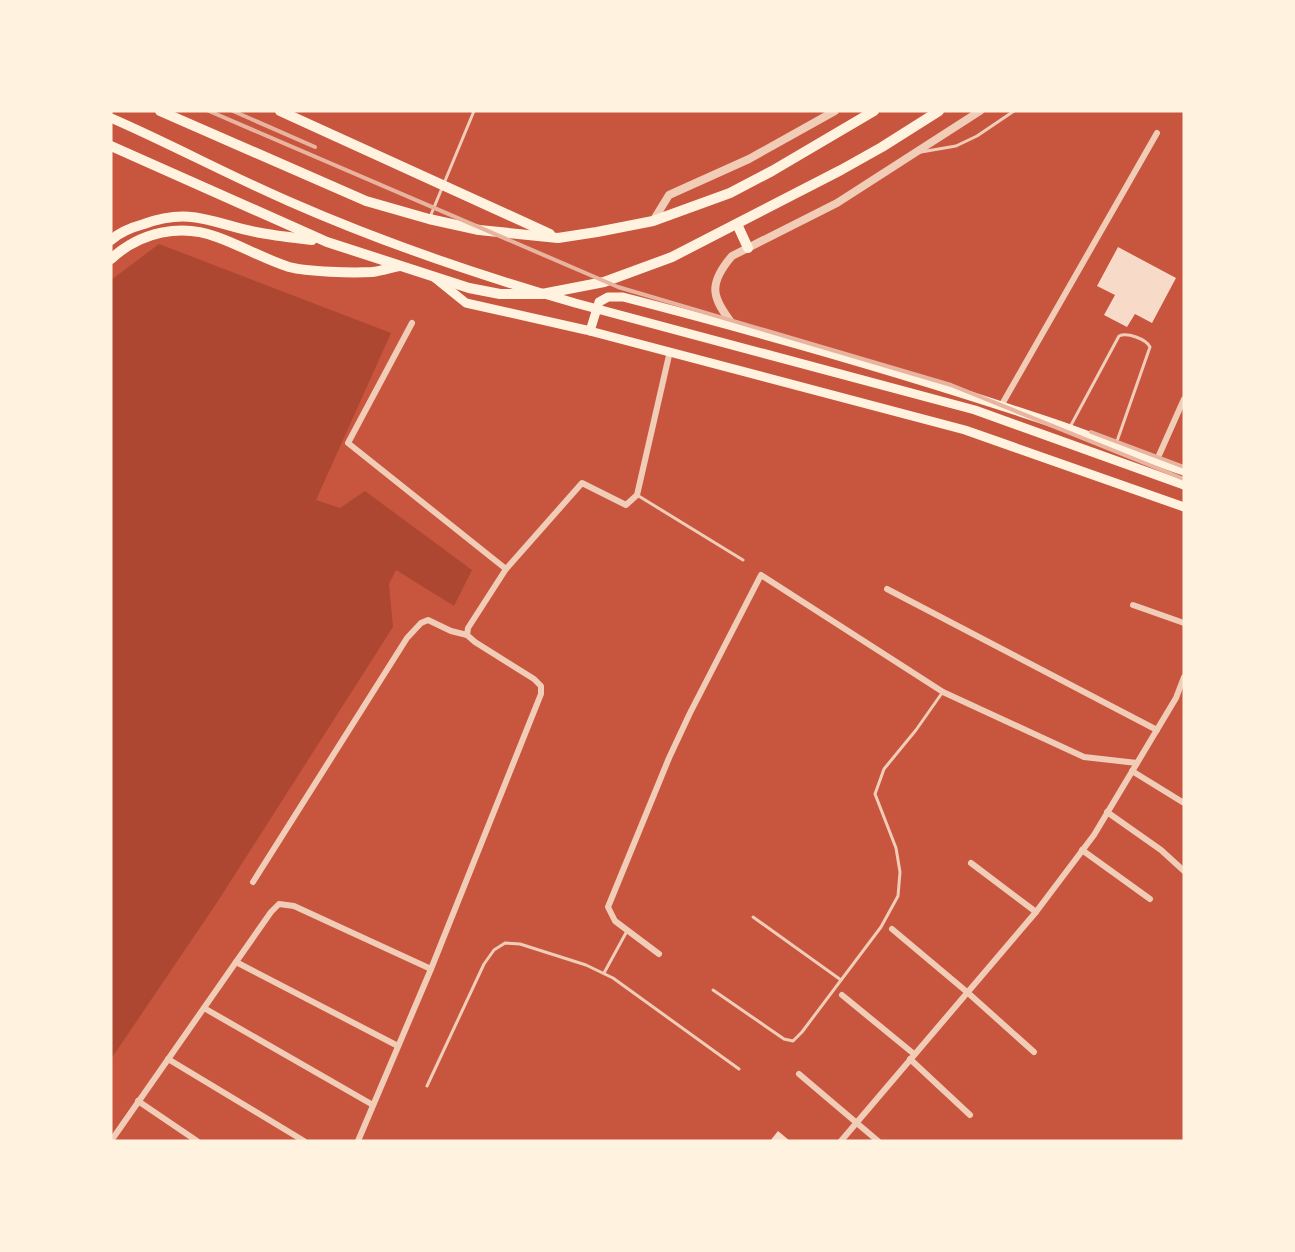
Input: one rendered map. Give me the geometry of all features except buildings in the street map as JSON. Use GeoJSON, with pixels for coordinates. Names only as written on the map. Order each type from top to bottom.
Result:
{"type":"FeatureCollection","features":[{"type":"Feature","properties":{"kind":"highway"},"geometry":{"type":"LineString","coordinates":[[160,111],[366,201],[479,230],[558,238],[653,220],[729,193],[772,171],[874,111]]}},
{"type":"Feature","properties":{"kind":"highway"},"geometry":{"type":"LineString","coordinates":[[280,111],[558,238]]}},
{"type":"Feature","properties":{"kind":"highway"},"geometry":{"type":"LineString","coordinates":[[111,146],[327,242],[469,288],[500,294],[542,294],[604,282],[672,257],[842,170],[939,111]]}},
{"type":"Feature","properties":{"kind":"highway"},"geometry":{"type":"LineString","coordinates":[[111,240],[133,227],[158,218],[180,216],[204,217],[260,233],[327,242]]}},
{"type":"Feature","properties":{"kind":"highway"},"geometry":{"type":"LineString","coordinates":[[737,224],[748,248]]}},
{"type":"Feature","properties":{"kind":"highway"},"geometry":{"type":"LineString","coordinates":[[111,259],[133,242],[151,234],[190,231],[215,236],[291,267],[372,272],[399,266]]}},
{"type":"Feature","properties":{"kind":"main road"},"geometry":{"type":"LineString","coordinates":[[111,118],[279,197],[419,253],[603,311],[975,410],[1184,485]]}},
{"type":"Feature","properties":{"kind":"main road"},"geometry":{"type":"LineString","coordinates":[[431,275],[466,303],[670,351],[965,430],[1184,507]]}},
{"type":"Feature","properties":{"kind":"main road"},"geometry":{"type":"LineString","coordinates":[[590,331],[599,302],[608,297],[623,297],[909,376],[1069,428],[1184,471]]}},
{"type":"Feature","properties":{"kind":"street"},"geometry":{"type":"LineString","coordinates":[[653,220],[669,195],[749,159],[835,111]]}},
{"type":"Feature","properties":{"kind":"street"},"geometry":{"type":"LineString","coordinates":[[734,326],[720,308],[715,297],[714,285],[723,266],[732,256],[837,203],[980,111]]}},
{"type":"Feature","properties":{"kind":"street"},"geometry":{"type":"LineString","coordinates":[[1001,406],[1157,133]]}},
{"type":"Feature","properties":{"kind":"street"},"geometry":{"type":"LineString","coordinates":[[412,323],[348,443],[506,569]]}},
{"type":"Feature","properties":{"kind":"street"},"geometry":{"type":"LineString","coordinates":[[467,635],[468,628],[506,569],[582,483],[626,505],[637,495],[670,351]]}},
{"type":"Feature","properties":{"kind":"street"},"geometry":{"type":"LineString","coordinates":[[1156,462],[1184,399]]}},
{"type":"Feature","properties":{"kind":"street"},"geometry":{"type":"LineString","coordinates":[[659,954],[615,921],[608,907],[677,740],[761,575],[943,692],[1084,757],[1137,763]]}},
{"type":"Feature","properties":{"kind":"street"},"geometry":{"type":"LineString","coordinates":[[887,589],[1157,730]]}},
{"type":"Feature","properties":{"kind":"street"},"geometry":{"type":"LineString","coordinates":[[1133,605],[1184,624]]}},
{"type":"Feature","properties":{"kind":"street"},"geometry":{"type":"LineString","coordinates":[[253,882],[407,638],[421,623],[428,620],[451,631],[467,635],[534,679],[541,687],[541,694],[431,969],[358,1141]]}},
{"type":"Feature","properties":{"kind":"street"},"geometry":{"type":"LineString","coordinates":[[841,1141],[1036,912],[1082,850],[1176,698],[1184,678]]}},
{"type":"Feature","properties":{"kind":"street"},"geometry":{"type":"LineString","coordinates":[[1176,698],[1184,701]]}},
{"type":"Feature","properties":{"kind":"street"},"geometry":{"type":"LineString","coordinates":[[1132,771],[1184,803]]}},
{"type":"Feature","properties":{"kind":"street"},"geometry":{"type":"LineString","coordinates":[[1107,812],[1161,850],[1184,872]]}},
{"type":"Feature","properties":{"kind":"street"},"geometry":{"type":"LineString","coordinates":[[1082,850],[1150,899]]}},
{"type":"Feature","properties":{"kind":"street"},"geometry":{"type":"LineString","coordinates":[[971,863],[1036,912]]}},
{"type":"Feature","properties":{"kind":"street"},"geometry":{"type":"LineString","coordinates":[[111,1141],[271,912],[279,904],[294,906],[431,969]]}},
{"type":"Feature","properties":{"kind":"street"},"geometry":{"type":"LineString","coordinates":[[892,929],[1034,1052]]}},
{"type":"Feature","properties":{"kind":"street"},"geometry":{"type":"LineString","coordinates":[[236,962],[398,1046]]}},
{"type":"Feature","properties":{"kind":"street"},"geometry":{"type":"LineString","coordinates":[[842,995],[912,1057],[970,1115]]}},
{"type":"Feature","properties":{"kind":"street"},"geometry":{"type":"LineString","coordinates":[[204,1008],[373,1105]]}},
{"type":"Feature","properties":{"kind":"street"},"geometry":{"type":"LineString","coordinates":[[168,1059],[304,1141]]}},
{"type":"Feature","properties":{"kind":"street"},"geometry":{"type":"LineString","coordinates":[[799,1074],[878,1141]]}},
{"type":"Feature","properties":{"kind":"street"},"geometry":{"type":"LineString","coordinates":[[138,1101],[197,1141]]}},
{"type":"Feature","properties":{"kind":"lane"},"geometry":{"type":"LineString","coordinates":[[429,219],[474,111]]}},
{"type":"Feature","properties":{"kind":"lane"},"geometry":{"type":"LineString","coordinates":[[918,152],[956,146],[977,136],[1014,111]]}},
{"type":"Feature","properties":{"kind":"lane"},"geometry":{"type":"LineString","coordinates":[[1069,428],[1119,336],[1126,334],[1147,342],[1150,347],[1116,445]]}},
{"type":"Feature","properties":{"kind":"lane"},"geometry":{"type":"LineString","coordinates":[[637,495],[743,560]]}},
{"type":"Feature","properties":{"kind":"lane"},"geometry":{"type":"LineString","coordinates":[[713,990],[789,1041],[793,1041],[802,1032],[880,927],[898,896],[900,872],[896,848],[874,794],[884,769],[943,692]]}},
{"type":"Feature","properties":{"kind":"lane"},"geometry":{"type":"LineString","coordinates":[[753,917],[841,980]]}},
{"type":"Feature","properties":{"kind":"lane"},"geometry":{"type":"LineString","coordinates":[[604,973],[627,931]]}},
{"type":"Feature","properties":{"kind":"lane"},"geometry":{"type":"LineString","coordinates":[[427,1086],[484,964],[494,950],[505,943],[520,944],[586,964],[614,978],[739,1069]]}},
{"type":"Feature","properties":{"kind":"shaded area"},"geometry":{"type":"Polygon","coordinates":[[[159,244],[391,333],[316,500],[340,508],[365,491],[472,570],[454,606],[396,570],[389,584],[393,627],[218,901],[111,1059],[111,280],[159,244]]]}},
{"type":"Feature","properties":{"kind":"railway"},"geometry":{"type":"LineString","coordinates":[[209,111],[618,287],[951,385],[1184,479]]}},
{"type":"Feature","properties":{"kind":"railway"},"geometry":{"type":"LineString","coordinates":[[233,111],[315,147]]}},
{"type":"Feature","properties":{"kind":"railway"},"geometry":{"type":"LineString","coordinates":[[1091,432],[1184,467]]}}]}
